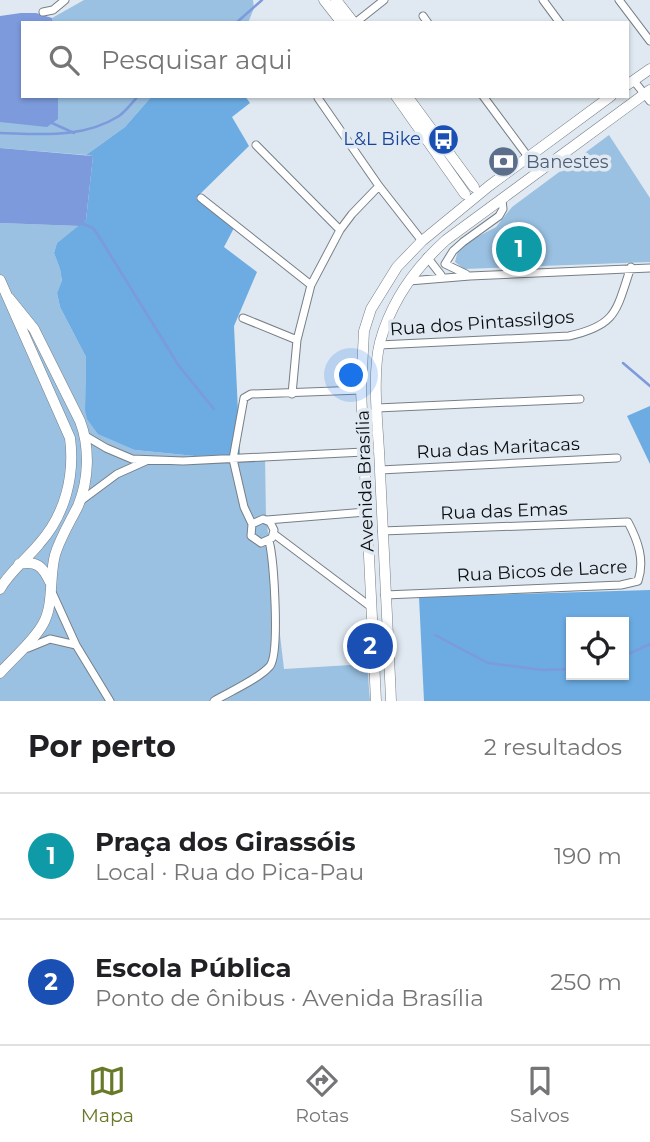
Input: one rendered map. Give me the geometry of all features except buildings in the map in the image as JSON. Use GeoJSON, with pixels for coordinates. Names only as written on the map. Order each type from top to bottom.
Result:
{"type":"FeatureCollection","features":[{"type":"Feature","properties":{"kind":"street"},"geometry":{"type":"LineString","coordinates":[[43,12],[53,10],[65,0]]}},
{"type":"Feature","properties":{"kind":"street"},"geometry":{"type":"LineString","coordinates":[[324,0],[340,21]]}},
{"type":"Feature","properties":{"kind":"street"},"geometry":{"type":"LineString","coordinates":[[336,0],[353,21]]}},
{"type":"Feature","properties":{"kind":"street"},"geometry":{"type":"LineString","coordinates":[[358,21],[384,0]]}},
{"type":"Feature","properties":{"kind":"street"},"geometry":{"type":"LineString","coordinates":[[543,0],[559,21]]}},
{"type":"Feature","properties":{"kind":"street"},"geometry":{"type":"LineString","coordinates":[[619,0],[650,41]]}},
{"type":"Feature","properties":{"kind":"street"},"geometry":{"type":"LineString","coordinates":[[648,95],[631,83],[650,69]]}},
{"type":"Feature","properties":{"kind":"street","name":"Avenida Brasília"},"geometry":{"type":"LineString","coordinates":[[392,700],[377,408],[379,345],[394,305],[427,257],[468,223],[648,95]]}},
{"type":"Feature","properties":{"kind":"street"},"geometry":{"type":"LineString","coordinates":[[318,98],[379,186],[422,241]]}},
{"type":"Feature","properties":{"kind":"street"},"geometry":{"type":"LineString","coordinates":[[397,98],[466,194]]}},
{"type":"Feature","properties":{"kind":"street"},"geometry":{"type":"LineString","coordinates":[[408,98],[474,187]]}},
{"type":"Feature","properties":{"kind":"street"},"geometry":{"type":"LineString","coordinates":[[484,98],[528,158]]}},
{"type":"Feature","properties":{"kind":"street","name":"Avenida Brasília"},"geometry":{"type":"LineString","coordinates":[[376,701],[361,390],[366,321],[375,299],[397,267],[422,241],[489,186],[608,98]]}},
{"type":"Feature","properties":{"kind":"street"},"geometry":{"type":"LineString","coordinates":[[256,145],[340,230]]}},
{"type":"Feature","properties":{"kind":"street"},"geometry":{"type":"LineString","coordinates":[[292,394],[297,340],[312,285],[340,230],[379,186]]}},
{"type":"Feature","properties":{"kind":"street"},"geometry":{"type":"LineString","coordinates":[[440,277],[453,251],[499,216],[503,209],[502,200],[489,186],[474,187],[466,194],[463,208]]}},
{"type":"Feature","properties":{"kind":"street"},"geometry":{"type":"LineString","coordinates":[[201,198],[312,285]]}},
{"type":"Feature","properties":{"kind":"street"},"geometry":{"type":"LineString","coordinates":[[427,257],[440,277]]}},
{"type":"Feature","properties":{"kind":"street"},"geometry":{"type":"LineString","coordinates":[[445,264],[470,276]]}},
{"type":"Feature","properties":{"kind":"street"},"geometry":{"type":"LineString","coordinates":[[397,267],[402,277],[409,281],[440,277],[650,268]]}},
{"type":"Feature","properties":{"kind":"street","name":"Rua dos Pintassilgos"},"geometry":{"type":"LineString","coordinates":[[379,345],[569,336],[592,330],[601,326],[615,313],[631,267]]}},
{"type":"Feature","properties":{"kind":"street"},"geometry":{"type":"LineString","coordinates":[[0,280],[70,438],[72,460],[67,495],[58,515],[42,542],[19,564],[0,589]]}},
{"type":"Feature","properties":{"kind":"street"},"geometry":{"type":"LineString","coordinates":[[3,669],[43,624],[48,612],[50,586],[59,544],[79,502],[87,466],[80,421],[34,329],[9,298]]}},
{"type":"Feature","properties":{"kind":"street"},"geometry":{"type":"LineString","coordinates":[[243,318],[297,340]]}},
{"type":"Feature","properties":{"kind":"street"},"geometry":{"type":"LineString","coordinates":[[272,537],[261,543],[254,539],[250,532],[252,524],[244,507],[233,459],[244,398],[251,394],[361,390]]}},
{"type":"Feature","properties":{"kind":"street"},"geometry":{"type":"LineString","coordinates":[[377,408],[580,399]]}},
{"type":"Feature","properties":{"kind":"street"},"geometry":{"type":"LineString","coordinates":[[84,435],[132,459],[233,459],[379,449]]}},
{"type":"Feature","properties":{"kind":"street","name":"Rua das Maritacas"},"geometry":{"type":"LineString","coordinates":[[380,470],[617,458]]}},
{"type":"Feature","properties":{"kind":"street"},"geometry":{"type":"LineString","coordinates":[[79,502],[117,474],[150,459]]}},
{"type":"Feature","properties":{"kind":"street"},"geometry":{"type":"LineString","coordinates":[[365,488],[376,494],[381,503]]}},
{"type":"Feature","properties":{"kind":"street"},"geometry":{"type":"LineString","coordinates":[[252,524],[259,519],[366,512]]}},
{"type":"Feature","properties":{"kind":"street"},"geometry":{"type":"LineString","coordinates":[[214,701],[264,671],[274,656],[273,525],[267,520]]}},
{"type":"Feature","properties":{"kind":"street","name":"Rua das Emas"},"geometry":{"type":"LineString","coordinates":[[382,531],[628,522]]}},
{"type":"Feature","properties":{"kind":"street","name":"Rua Bicos de Lacre"},"geometry":{"type":"LineString","coordinates":[[385,596],[621,585],[638,581],[643,566],[635,535],[628,522]]}},
{"type":"Feature","properties":{"kind":"street"},"geometry":{"type":"LineString","coordinates":[[272,537],[371,607]]}},
{"type":"Feature","properties":{"kind":"street"},"geometry":{"type":"LineString","coordinates":[[19,564],[30,562],[45,571],[76,645],[110,701]]}},
{"type":"Feature","properties":{"kind":"street"},"geometry":{"type":"LineString","coordinates":[[18,653],[50,639],[76,645]]}},
{"type":"Feature","properties":{"kind":"shaded area"},"geometry":{"type":"Polygon","coordinates":[[[84,0],[253,0],[254,8],[249,21],[53,21],[52,18],[84,0]]]}},
{"type":"Feature","properties":{"kind":"shaded area"},"geometry":{"type":"Polygon","coordinates":[[[36,13],[52,18],[53,21],[21,21],[21,98],[58,98],[58,119],[47,127],[0,122],[0,16],[36,13]]]}},
{"type":"Feature","properties":{"kind":"shaded area"},"geometry":{"type":"Polygon","coordinates":[[[58,98],[150,98],[125,127],[86,155],[0,148],[0,122],[58,119],[58,98]]]}},
{"type":"Feature","properties":{"kind":"shaded area"},"geometry":{"type":"Polygon","coordinates":[[[150,98],[246,98],[250,103],[232,117],[249,146],[196,198],[234,228],[224,247],[257,272],[234,326],[240,455],[195,456],[135,450],[98,434],[87,419],[86,357],[60,307],[57,293],[62,281],[54,253],[57,243],[86,220],[93,156],[86,155],[125,127],[150,98]]]}},
{"type":"Feature","properties":{"kind":"shaded area"},"geometry":{"type":"Polygon","coordinates":[[[609,135],[650,198],[650,262],[464,269],[455,262],[458,250],[464,244],[496,227],[512,207],[609,135]]]}},
{"type":"Feature","properties":{"kind":"shaded area"},"geometry":{"type":"Polygon","coordinates":[[[0,148],[93,156],[86,220],[80,226],[0,223],[0,148]]]}},
{"type":"Feature","properties":{"kind":"shaded area"},"geometry":{"type":"Polygon","coordinates":[[[0,223],[80,226],[57,243],[54,253],[62,282],[57,293],[60,307],[86,357],[85,410],[135,450],[195,456],[265,455],[266,516],[284,669],[367,664],[370,701],[0,701],[0,223]]]}},
{"type":"Feature","properties":{"kind":"shaded area"},"geometry":{"type":"Polygon","coordinates":[[[650,406],[650,464],[627,416],[650,406]]]}},
{"type":"Feature","properties":{"kind":"shaded area"},"geometry":{"type":"Polygon","coordinates":[[[650,590],[650,701],[424,701],[419,597],[650,590]]]}},
{"type":"Feature","properties":{"kind":"waterway"},"geometry":{"type":"LineString","coordinates":[[238,21],[262,0]]}},
{"type":"Feature","properties":{"kind":"waterway"},"geometry":{"type":"LineString","coordinates":[[0,133],[76,132],[119,116],[136,98]]}},
{"type":"Feature","properties":{"kind":"waterway"},"geometry":{"type":"LineString","coordinates":[[52,123],[74,133]]}},
{"type":"Feature","properties":{"kind":"waterway"},"geometry":{"type":"LineString","coordinates":[[81,223],[93,228],[179,366],[214,409]]}},
{"type":"Feature","properties":{"kind":"waterway"},"geometry":{"type":"LineString","coordinates":[[623,363],[650,386]]}},
{"type":"Feature","properties":{"kind":"waterway"},"geometry":{"type":"LineString","coordinates":[[435,635],[488,663],[543,670],[566,669]]}},
{"type":"Feature","properties":{"kind":"waterway"},"geometry":{"type":"LineString","coordinates":[[629,654],[650,644]]}},
{"type":"Feature","properties":{"kind":"place","name":"L&L Bike"},"geometry":{"type":"Point","coordinates":[444,139]}},
{"type":"Feature","properties":{"kind":"place","name":"Banestes"},"geometry":{"type":"Point","coordinates":[503,162]}},
{"type":"Feature","properties":{"kind":"place","name":"Praça dos Girassóis"},"geometry":{"type":"Point","coordinates":[519,249]}},
{"type":"Feature","properties":{"kind":"place","name":"Escola Pública"},"geometry":{"type":"Point","coordinates":[370,646]}}]}
